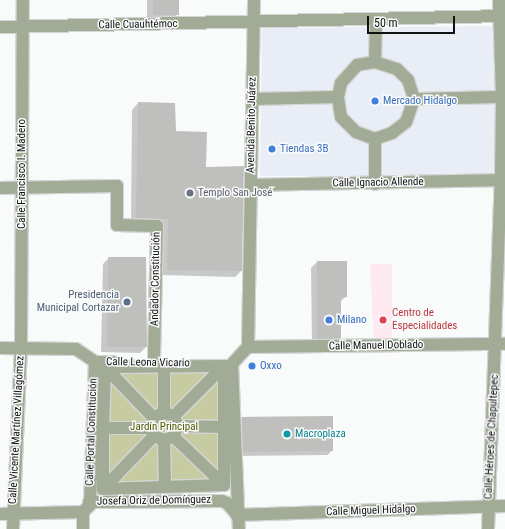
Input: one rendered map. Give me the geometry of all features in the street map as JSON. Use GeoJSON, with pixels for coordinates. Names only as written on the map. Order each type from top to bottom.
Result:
{"type":"FeatureCollection","features":[{"type":"Feature","properties":{"kind":"street","name":"Calle Francisco I. Madero"},"geometry":{"type":"LineString","coordinates":[[21,347],[23,0]]}},
{"type":"Feature","properties":{"kind":"street","name":"Avenida Benito Juárez"},"geometry":{"type":"LineString","coordinates":[[248,347],[254,0]]}},
{"type":"Feature","properties":{"kind":"street","name":"Calle Héroes de Chapultepec"},"geometry":{"type":"LineString","coordinates":[[488,529],[488,507],[501,344],[503,180],[502,16],[499,0]]}},
{"type":"Feature","properties":{"kind":"street","name":"Calle Cuauhtémoc"},"geometry":{"type":"LineString","coordinates":[[0,27],[376,20],[502,16]]}},
{"type":"Feature","properties":{"kind":"street"},"geometry":{"type":"LineString","coordinates":[[375,62],[376,20]]}},
{"type":"Feature","properties":{"kind":"street"},"geometry":{"type":"LineString","coordinates":[[375,62],[397,69],[408,80],[414,99],[406,122],[392,133],[375,139],[356,132],[341,116],[338,97],[341,83],[357,65],[375,62]]}},
{"type":"Feature","properties":{"kind":"street"},"geometry":{"type":"LineString","coordinates":[[253,99],[338,97]]}},
{"type":"Feature","properties":{"kind":"street"},"geometry":{"type":"LineString","coordinates":[[414,99],[502,97]]}},
{"type":"Feature","properties":{"kind":"street"},"geometry":{"type":"LineString","coordinates":[[375,139],[375,184]]}},
{"type":"Feature","properties":{"kind":"street","name":"Calle Ignacio Allende"},"geometry":{"type":"LineString","coordinates":[[251,185],[375,184],[503,180]]}},
{"type":"Feature","properties":{"kind":"street","name":"Andador Constitución"},"geometry":{"type":"LineString","coordinates":[[22,187],[117,186],[117,225],[157,226],[159,365]]}},
{"type":"Feature","properties":{"kind":"street"},"geometry":{"type":"LineString","coordinates":[[0,188],[22,187]]}},
{"type":"Feature","properties":{"kind":"street","name":"Calle Manuel Doblado"},"geometry":{"type":"LineString","coordinates":[[248,347],[501,344]]}},
{"type":"Feature","properties":{"kind":"street","name":"Calle Leona Vicario"},"geometry":{"type":"LineString","coordinates":[[0,348],[21,347],[76,349],[100,364],[228,365]]}},
{"type":"Feature","properties":{"kind":"street","name":"Calle Vicente Martínez Villagómez"},"geometry":{"type":"LineString","coordinates":[[13,529],[21,347]]}},
{"type":"Feature","properties":{"kind":"street"},"geometry":{"type":"LineString","coordinates":[[103,489],[164,427],[248,347]]}},
{"type":"Feature","properties":{"kind":"street"},"geometry":{"type":"LineString","coordinates":[[100,364],[224,485]]}},
{"type":"Feature","properties":{"kind":"street"},"geometry":{"type":"LineString","coordinates":[[100,364],[104,428],[103,489]]}},
{"type":"Feature","properties":{"kind":"street","name":"Calle Portal Constitución"},"geometry":{"type":"LineString","coordinates":[[83,529],[100,364]]}},
{"type":"Feature","properties":{"kind":"street"},"geometry":{"type":"LineString","coordinates":[[159,365],[164,427],[165,487]]}},
{"type":"Feature","properties":{"kind":"street"},"geometry":{"type":"LineString","coordinates":[[224,485],[224,427],[228,365]]}},
{"type":"Feature","properties":{"kind":"street"},"geometry":{"type":"LineString","coordinates":[[228,365],[239,529]]}},
{"type":"Feature","properties":{"kind":"street"},"geometry":{"type":"LineString","coordinates":[[104,428],[224,427]]}},
{"type":"Feature","properties":{"kind":"street"},"geometry":{"type":"LineString","coordinates":[[103,489],[224,485]]}},
{"type":"Feature","properties":{"kind":"street","name":"Josefa Oriz de Domínguez"},"geometry":{"type":"LineString","coordinates":[[0,514],[86,507],[222,501],[231,507],[237,515]]}},
{"type":"Feature","properties":{"kind":"street","name":"Calle Miguel Hidalgo"},"geometry":{"type":"LineString","coordinates":[[237,515],[505,506]]}},
{"type":"Feature","properties":{"kind":"shaded area"},"geometry":{"type":"Polygon","coordinates":[[[496,26],[495,176],[260,176],[262,28],[496,26]]]}},
{"type":"Feature","properties":{"kind":"shaded area","name":"Centro de Especialidades"},"geometry":{"type":"Polygon","coordinates":[[[370,264],[392,264],[392,340],[374,340],[370,264]]]}},
{"type":"Feature","properties":{"kind":"green space","name":"Jardín Principal"},"geometry":{"type":"Polygon","coordinates":[[[224,366],[224,485],[103,489],[105,367],[224,366]]]}},
{"type":"Feature","properties":{"kind":"building"},"geometry":{"type":"Polygon","coordinates":[[[153,0],[179,0],[179,15],[153,15],[153,0]]]}},
{"type":"Feature","properties":{"kind":"building","name":"Templo San José"},"geometry":{"type":"Polygon","coordinates":[[[138,102],[175,103],[176,131],[207,132],[206,167],[244,166],[242,271],[167,270],[168,219],[136,218],[138,102]]]}},
{"type":"Feature","properties":{"kind":"building","name":"Presidencia Municipal Cortazar"},"geometry":{"type":"Polygon","coordinates":[[[108,257],[146,257],[147,347],[107,347],[108,257]]]}},
{"type":"Feature","properties":{"kind":"building","name":"Milano"},"geometry":{"type":"Polygon","coordinates":[[[317,261],[347,261],[347,297],[341,298],[341,338],[317,339],[317,261]]]}},
{"type":"Feature","properties":{"kind":"building","name":"Macroplaza"},"geometry":{"type":"Polygon","coordinates":[[[333,416],[333,451],[243,452],[242,417],[333,416]]]}},
{"type":"Feature","properties":{"kind":"place","name":"Mercado Hidalgo"},"geometry":{"type":"Point","coordinates":[375,101]}},
{"type":"Feature","properties":{"kind":"place","name":"Tiendas 3B"},"geometry":{"type":"Point","coordinates":[272,149]}},
{"type":"Feature","properties":{"kind":"place","name":"Templo San José"},"geometry":{"type":"Point","coordinates":[190,193]}},
{"type":"Feature","properties":{"kind":"place","name":"Presidencia Municipal Cortazar"},"geometry":{"type":"Point","coordinates":[127,302]}},
{"type":"Feature","properties":{"kind":"place","name":"Milano"},"geometry":{"type":"Point","coordinates":[329,320]}},
{"type":"Feature","properties":{"kind":"place","name":"Centro de Especialidades"},"geometry":{"type":"Point","coordinates":[383,320]}},
{"type":"Feature","properties":{"kind":"place","name":"Oxxo"},"geometry":{"type":"Point","coordinates":[252,366]}},
{"type":"Feature","properties":{"kind":"place","name":"Macroplaza"},"geometry":{"type":"Point","coordinates":[287,434]}}]}
